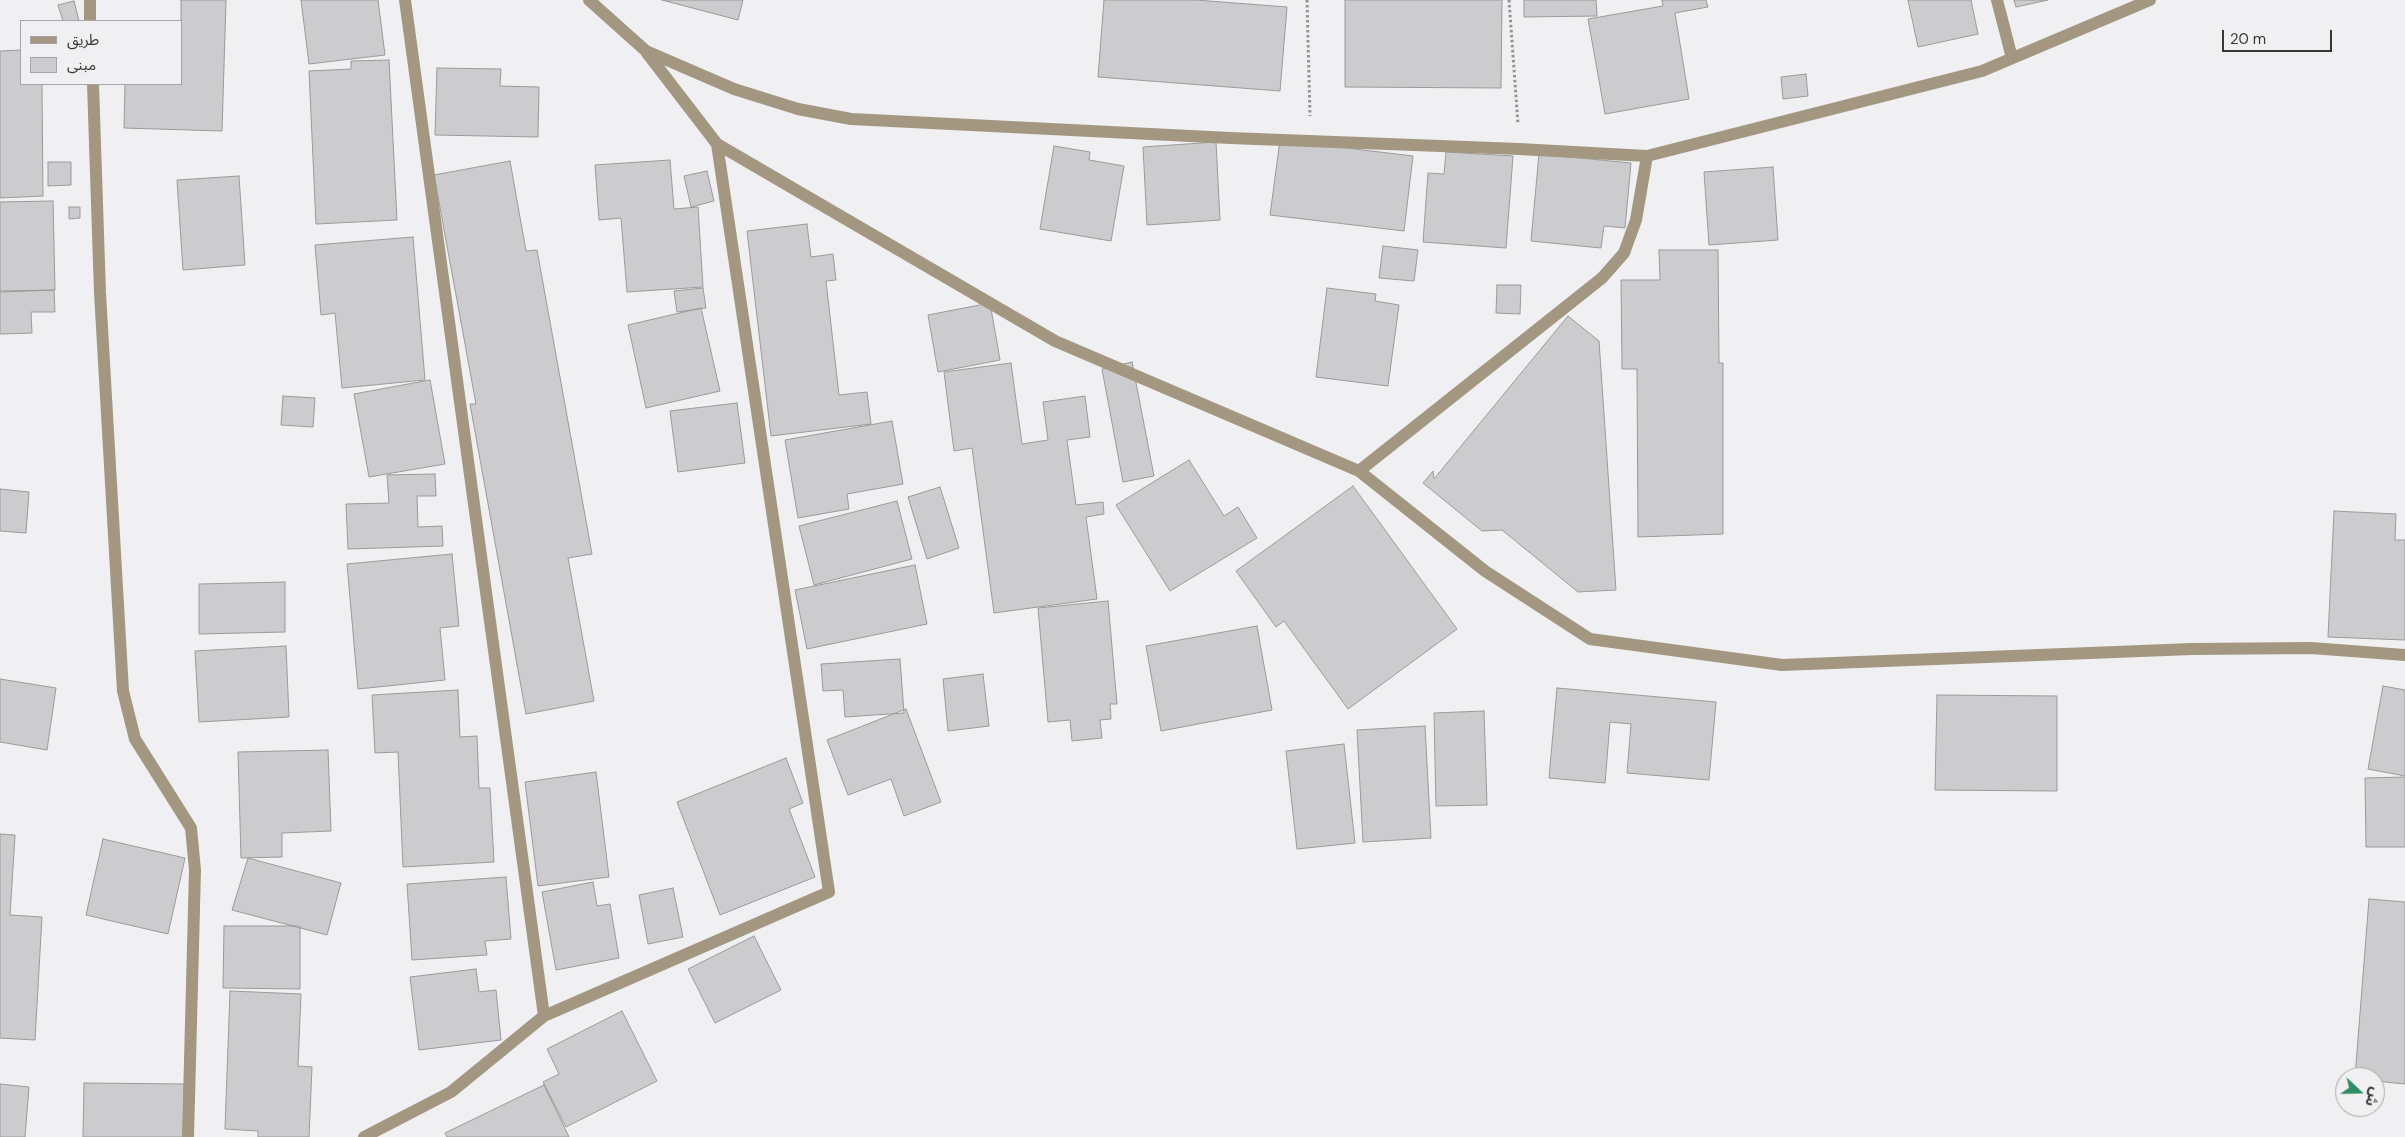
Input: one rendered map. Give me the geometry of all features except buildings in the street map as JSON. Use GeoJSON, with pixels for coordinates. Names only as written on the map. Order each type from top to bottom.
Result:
{"type":"FeatureCollection","features":[{"type":"Feature","properties":{"kind":"street"},"geometry":{"type":"LineString","coordinates":[[90,0],[90,20]]}},
{"type":"Feature","properties":{"kind":"street"},"geometry":{"type":"LineString","coordinates":[[405,0],[544,1016]]}},
{"type":"Feature","properties":{"kind":"street"},"geometry":{"type":"LineString","coordinates":[[589,0],[646,51],[717,144],[1055,341],[1359,471],[1485,571],[1590,639],[1782,665],[2192,649],[2311,648],[2405,655]]}},
{"type":"Feature","properties":{"kind":"street"},"geometry":{"type":"LineString","coordinates":[[1997,0],[2012,58]]}},
{"type":"Feature","properties":{"kind":"street"},"geometry":{"type":"LineString","coordinates":[[646,51],[734,89],[798,109],[851,119],[1311,142],[1520,149],[1647,156],[1982,71],[2150,0]]}},
{"type":"Feature","properties":{"kind":"street"},"geometry":{"type":"LineString","coordinates":[[93,85],[100,293],[123,691],[135,739],[191,828],[194,861],[188,1137]]}},
{"type":"Feature","properties":{"kind":"street"},"geometry":{"type":"LineString","coordinates":[[364,1137],[451,1092],[544,1016],[829,892],[717,144]]}},
{"type":"Feature","properties":{"kind":"street"},"geometry":{"type":"LineString","coordinates":[[1359,471],[1607,272],[1624,253],[1636,220],[1647,156]]}},
{"type":"Feature","properties":{"kind":"path"},"geometry":{"type":"LineString","coordinates":[[1307,0],[1311,142]]}},
{"type":"Feature","properties":{"kind":"path"},"geometry":{"type":"LineString","coordinates":[[1509,0],[1520,149]]}}]}
